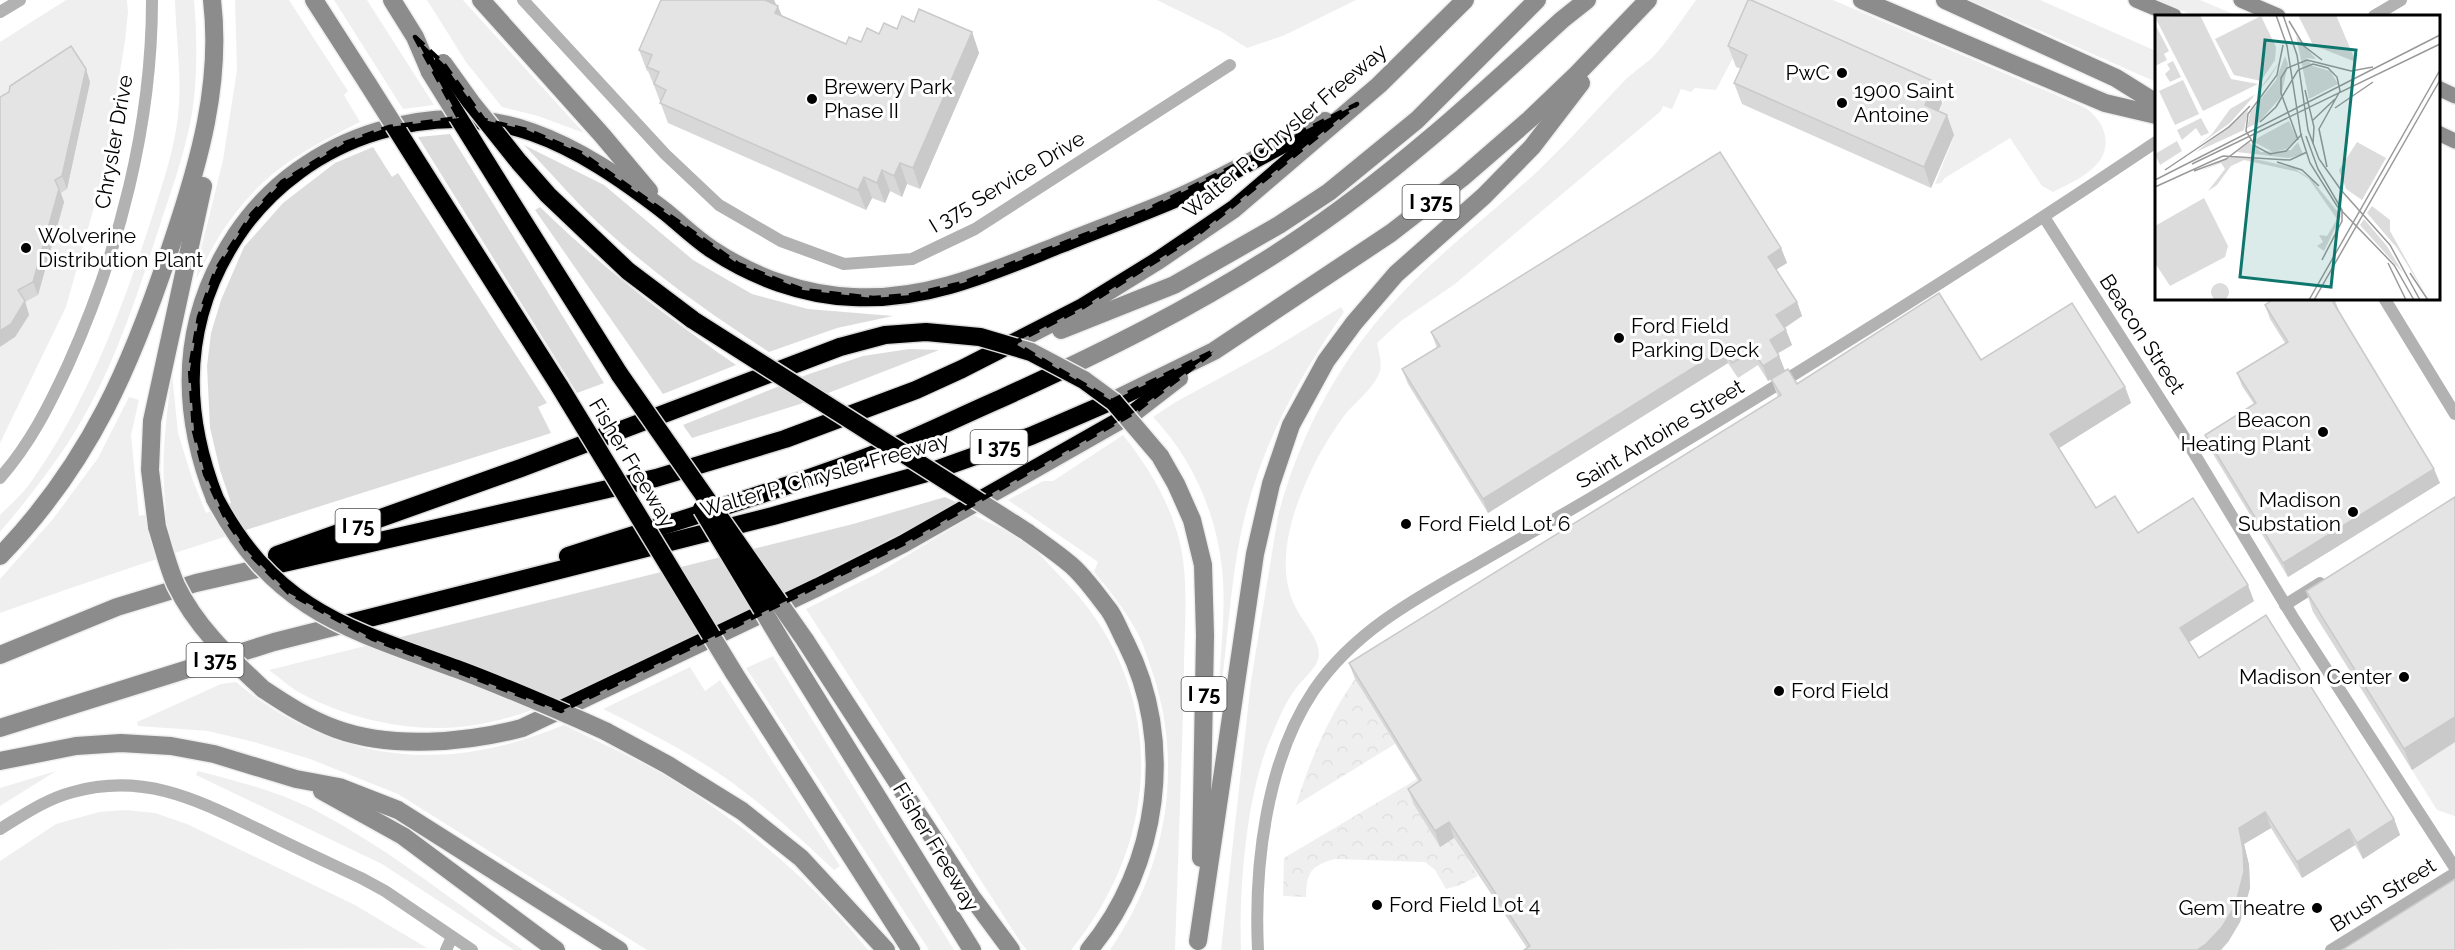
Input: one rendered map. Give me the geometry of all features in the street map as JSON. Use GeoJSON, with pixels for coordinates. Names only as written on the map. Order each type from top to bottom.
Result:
{"type":"FeatureCollection","features":[{"type":"Feature","properties":{"kind":"highway"},"geometry":{"type":"LineString","coordinates":[[0,556],[45,505],[79,456],[118,387],[139,338],[193,182],[203,144],[213,65],[212,0]]}},
{"type":"Feature","properties":{"kind":"highway"},"geometry":{"type":"LineString","coordinates":[[222,0],[223,65],[216,126],[190,236],[152,421],[150,470],[158,527],[176,584],[191,612],[223,651],[263,689],[296,711],[339,730],[371,738],[443,741],[498,734],[522,728],[903,544],[1135,412],[1214,351]]}},
{"type":"Feature","properties":{"kind":"highway","name":"Fisher Freeway"},"geometry":{"type":"LineString","coordinates":[[314,0],[560,387],[734,674],[911,950]]}},
{"type":"Feature","properties":{"kind":"highway"},"geometry":{"type":"LineString","coordinates":[[392,0],[436,68],[478,111],[548,195],[628,271],[693,321],[1027,532],[1073,567],[1110,612],[1138,668],[1152,718],[1155,770],[1149,827],[1132,883],[1099,938],[1089,950]]}},
{"type":"Feature","properties":{"kind":"highway"},"geometry":{"type":"LineString","coordinates":[[481,0],[602,135],[667,213]]}},
{"type":"Feature","properties":{"kind":"highway","name":"Walter P. Chrysler Freeway"},"geometry":{"type":"LineString","coordinates":[[0,655],[117,607],[196,584],[656,478],[785,439],[870,408],[962,369],[1083,307],[1234,209],[1357,104],[1421,45],[1465,0]]}},
{"type":"Feature","properties":{"kind":"highway"},"geometry":{"type":"LineString","coordinates":[[962,369],[1174,285],[1269,230],[1356,171],[1417,120],[1537,0]]}},
{"type":"Feature","properties":{"kind":"highway"},"geometry":{"type":"LineString","coordinates":[[433,601],[778,488],[891,448],[1129,337],[1231,281],[1326,220],[1407,158],[1587,0]]}},
{"type":"Feature","properties":{"kind":"highway","name":"Walter P. Chrysler Freeway"},"geometry":{"type":"LineString","coordinates":[[0,728],[274,642],[773,516],[930,472],[1072,419],[1214,351],[1391,232],[1530,119],[1648,0]]}},
{"type":"Feature","properties":{"kind":"highway"},"geometry":{"type":"LineString","coordinates":[[1862,0],[2105,103],[2155,115]]}},
{"type":"Feature","properties":{"kind":"highway"},"geometry":{"type":"LineString","coordinates":[[1945,0],[2116,78],[2155,102]]}},
{"type":"Feature","properties":{"kind":"highway"},"geometry":{"type":"LineString","coordinates":[[1198,945],[1255,554],[1271,484],[1292,425],[1326,361],[1353,323],[1396,274],[1484,196],[1532,147],[1625,25]]}},
{"type":"Feature","properties":{"kind":"highway","name":"Fisher Freeway"},"geometry":{"type":"LineString","coordinates":[[436,68],[496,178],[620,375],[972,950]]}},
{"type":"Feature","properties":{"kind":"highway"},"geometry":{"type":"LineString","coordinates":[[886,950],[801,858],[733,805],[668,765],[605,731],[535,699],[373,639],[314,610],[268,574],[248,552],[215,499],[194,431],[191,401],[193,344],[206,294],[228,248],[252,214],[282,182],[324,154],[366,134],[408,122],[468,118],[499,121],[581,153],[667,213],[713,250],[758,275],[780,284],[850,297],[911,295],[963,283],[1181,196],[1357,104]]}},
{"type":"Feature","properties":{"kind":"highway","name":"I 75"},"geometry":{"type":"LineString","coordinates":[[196,584],[521,468],[840,347],[885,335],[926,332],[980,337],[1031,352],[1084,380],[1113,402],[1160,456],[1192,520],[1203,565],[1205,635],[1198,945]]}},
{"type":"Feature","properties":{"kind":"highway"},"geometry":{"type":"LineString","coordinates":[[620,375],[805,640],[970,896],[1011,950]]}},
{"type":"Feature","properties":{"kind":"highway"},"geometry":{"type":"LineString","coordinates":[[0,761],[76,746],[122,743],[171,746],[214,754],[296,779],[339,787],[398,810],[619,950]]}},
{"type":"Feature","properties":{"kind":"highway"},"geometry":{"type":"LineString","coordinates":[[296,779],[340,800],[402,836],[556,950]]}},
{"type":"Feature","properties":{"kind":"main road"},"geometry":{"type":"LineString","coordinates":[[2136,0],[2172,15]]}},
{"type":"Feature","properties":{"kind":"main road"},"geometry":{"type":"LineString","coordinates":[[2241,0],[2276,15]]}},
{"type":"Feature","properties":{"kind":"main road"},"geometry":{"type":"LineString","coordinates":[[2440,88],[2455,96]]}},
{"type":"Feature","properties":{"kind":"main road"},"geometry":{"type":"LineString","coordinates":[[2440,134],[2455,141]]}},
{"type":"Feature","properties":{"kind":"street"},"geometry":{"type":"LineString","coordinates":[[0,12],[20,0]]}},
{"type":"Feature","properties":{"kind":"street","name":"Chrysler Drive"},"geometry":{"type":"LineString","coordinates":[[0,478],[27,445],[48,409],[84,328],[107,266],[127,196],[141,124],[152,0]]}},
{"type":"Feature","properties":{"kind":"street","name":"I 375 Service Drive"},"geometry":{"type":"LineString","coordinates":[[524,0],[665,154],[719,205],[781,241],[844,264],[912,259],[975,229],[1230,65]]}},
{"type":"Feature","properties":{"kind":"street"},"geometry":{"type":"LineString","coordinates":[[2376,15],[2401,0]]}},
{"type":"Feature","properties":{"kind":"street","name":"Saint Antoine Street"},"geometry":{"type":"LineString","coordinates":[[1258,950],[1259,873],[1272,791],[1291,735],[1314,690],[1338,660],[1368,631],[1404,605],[1608,488],[1787,380],[2044,217],[2155,143]]}},
{"type":"Feature","properties":{"kind":"street","name":"Beacon Street"},"geometry":{"type":"LineString","coordinates":[[2044,217],[2183,435],[2285,605],[2455,868]]}},
{"type":"Feature","properties":{"kind":"street"},"geometry":{"type":"LineString","coordinates":[[2385,300],[2455,414]]}},
{"type":"Feature","properties":{"kind":"street"},"geometry":{"type":"LineString","coordinates":[[2285,605],[2327,579]]}},
{"type":"Feature","properties":{"kind":"street"},"geometry":{"type":"LineString","coordinates":[[0,829],[40,805],[79,790],[107,785],[149,787],[175,792],[201,802],[385,891],[472,950]]}},
{"type":"Feature","properties":{"kind":"street","name":"Brush Street"},"geometry":{"type":"LineString","coordinates":[[2331,950],[2455,873]]}},
{"type":"Feature","properties":{"kind":"street"},"geometry":{"type":"LineString","coordinates":[[446,950],[452,938]]}},
{"type":"Feature","properties":{"kind":"highlighted area"},"geometry":{"type":"Polygon","coordinates":[[[415,37],[443,63],[484,120],[527,130],[581,153],[738,264],[803,290],[873,298],[911,295],[963,283],[1145,211],[1357,104],[1197,235],[1083,307],[1014,343],[1112,401],[1214,351],[1135,412],[903,544],[561,711],[373,639],[289,593],[248,552],[226,519],[205,474],[194,431],[190,369],[199,317],[216,270],[252,214],[282,182],[345,143],[389,127],[459,118],[415,37]]]}},
{"type":"Feature","properties":{"kind":"green space"},"geometry":{"type":"Polygon","coordinates":[[[66,0],[127,0],[125,41],[103,175],[66,307],[0,443],[0,42],[66,0]]]}},
{"type":"Feature","properties":{"kind":"green space"},"geometry":{"type":"Polygon","coordinates":[[[175,0],[194,0],[195,92],[182,155],[151,254],[124,331],[90,406],[49,470],[0,532],[0,515],[28,486],[68,423],[85,390],[116,320],[141,249],[169,160],[178,118],[179,78],[175,0]]]}},
{"type":"Feature","properties":{"kind":"green space"},"geometry":{"type":"Polygon","coordinates":[[[235,0],[289,0],[348,91],[344,95],[360,122],[306,151],[273,174],[259,187],[226,226],[196,279],[223,160],[237,70],[235,0]]]}},
{"type":"Feature","properties":{"kind":"green space"},"geometry":{"type":"Polygon","coordinates":[[[334,0],[367,0],[434,105],[403,109],[334,0]]]}},
{"type":"Feature","properties":{"kind":"green space"},"geometry":{"type":"Polygon","coordinates":[[[427,0],[463,0],[584,133],[538,116],[502,107],[466,62],[427,0]]]}},
{"type":"Feature","properties":{"kind":"green space"},"geometry":{"type":"Polygon","coordinates":[[[1157,0],[1356,0],[1285,35],[1247,48],[1222,32],[1157,0]]]}},
{"type":"Feature","properties":{"kind":"green space"},"geometry":{"type":"Polygon","coordinates":[[[1696,0],[1833,0],[2084,107],[2101,125],[2106,141],[2105,148],[2097,164],[2088,172],[2053,192],[2042,186],[2010,138],[1945,178],[1941,183],[1935,184],[1954,136],[1934,127],[1943,101],[1754,18],[1716,90],[1695,88],[1691,92],[1681,89],[1672,109],[1663,106],[1661,111],[1455,284],[1401,321],[1377,343],[1381,363],[1379,374],[1344,416],[1327,442],[1308,478],[1293,517],[1287,548],[1287,580],[1297,610],[1317,643],[1319,654],[1314,667],[1288,700],[1260,767],[1249,818],[1243,873],[1241,950],[1221,950],[1251,681],[1278,516],[1298,454],[1311,425],[1342,368],[1381,316],[1436,260],[1542,167],[1627,78],[1652,58],[1696,0]]]}},
{"type":"Feature","properties":{"kind":"green space"},"geometry":{"type":"Polygon","coordinates":[[[1970,0],[2040,0],[2155,51],[2155,82],[1970,0]]]}},
{"type":"Feature","properties":{"kind":"green space"},"geometry":{"type":"Polygon","coordinates":[[[2156,0],[2200,0],[2236,15],[2192,15],[2156,0]]]}},
{"type":"Feature","properties":{"kind":"green space"},"geometry":{"type":"Polygon","coordinates":[[[450,134],[604,383],[577,393],[418,137],[450,134]]]}},
{"type":"Feature","properties":{"kind":"green space"},"geometry":{"type":"Polygon","coordinates":[[[524,145],[604,185],[693,260],[752,294],[808,309],[893,316],[837,328],[769,352],[686,295],[626,248],[586,211],[524,145]]]}},
{"type":"Feature","properties":{"kind":"green space"},"geometry":{"type":"Polygon","coordinates":[[[373,147],[392,177],[398,173],[547,403],[538,407],[551,433],[206,543],[0,613],[0,579],[53,519],[98,458],[129,397],[139,400],[131,435],[139,516],[166,510],[164,458],[172,373],[178,433],[206,513],[231,503],[210,428],[207,366],[211,333],[221,300],[244,247],[283,203],[335,163],[373,147]]]}},
{"type":"Feature","properties":{"kind":"green space"},"geometry":{"type":"Polygon","coordinates":[[[540,207],[586,250],[635,290],[736,365],[663,394],[535,210],[540,207]]]}},
{"type":"Feature","properties":{"kind":"green space"},"geometry":{"type":"Polygon","coordinates":[[[1341,307],[1344,312],[1310,364],[1281,417],[1258,473],[1241,533],[1222,683],[1219,682],[1223,580],[1216,535],[1193,472],[1168,434],[1153,417],[1341,307]]]}},
{"type":"Feature","properties":{"kind":"green space"},"geometry":{"type":"Polygon","coordinates":[[[909,349],[939,350],[800,404],[692,438],[683,425],[809,374],[863,356],[909,349]]]}},
{"type":"Feature","properties":{"kind":"green space"},"geometry":{"type":"Polygon","coordinates":[[[1123,435],[1146,467],[1165,501],[1180,543],[1185,579],[1175,950],[1110,950],[1145,886],[1164,817],[1168,782],[1167,746],[1162,710],[1144,647],[1127,616],[1094,572],[1098,562],[1008,500],[1043,481],[1053,481],[1123,435]]]}},
{"type":"Feature","properties":{"kind":"green space"},"geometry":{"type":"Polygon","coordinates":[[[945,497],[956,502],[921,523],[775,598],[628,669],[558,700],[509,717],[459,727],[434,728],[384,723],[352,715],[321,703],[296,691],[269,670],[853,524],[945,497]]]}},
{"type":"Feature","properties":{"kind":"green space"},"geometry":{"type":"Polygon","coordinates":[[[974,515],[1027,543],[1040,554],[1095,617],[1120,663],[1135,710],[1141,760],[1137,809],[1124,858],[1102,905],[1071,950],[1027,950],[1021,943],[806,609],[878,573],[974,515]]]}},
{"type":"Feature","properties":{"kind":"green space"},"geometry":{"type":"Polygon","coordinates":[[[773,656],[954,950],[929,950],[746,668],[773,656]]]}},
{"type":"Feature","properties":{"kind":"green space"},"geometry":{"type":"Polygon","coordinates":[[[690,667],[705,691],[720,680],[840,866],[834,870],[781,822],[710,767],[603,709],[690,667]]]}},
{"type":"Feature","properties":{"kind":"green space"},"geometry":{"type":"Polygon","coordinates":[[[1355,679],[1395,744],[1296,805],[1321,740],[1336,709],[1355,679]]]}},
{"type":"Feature","properties":{"kind":"green space"},"geometry":{"type":"Polygon","coordinates":[[[236,682],[274,710],[313,731],[352,745],[393,753],[434,755],[477,751],[520,741],[564,725],[667,777],[707,802],[757,840],[804,881],[827,903],[868,950],[647,950],[398,794],[310,759],[254,742],[208,731],[138,726],[137,722],[221,684],[236,682]]]}},
{"type":"Feature","properties":{"kind":"green space"},"geometry":{"type":"Polygon","coordinates":[[[2455,742],[2455,816],[2437,810],[2412,770],[2455,742]]]}},
{"type":"Feature","properties":{"kind":"green space"},"geometry":{"type":"Polygon","coordinates":[[[56,771],[0,806],[0,788],[56,771]]]}},
{"type":"Feature","properties":{"kind":"green space"},"geometry":{"type":"Polygon","coordinates":[[[198,771],[277,794],[322,814],[374,845],[523,950],[514,950],[382,864],[196,775],[198,771]]]}},
{"type":"Feature","properties":{"kind":"green space"},"geometry":{"type":"Polygon","coordinates":[[[1417,779],[1427,796],[1414,805],[1440,847],[1454,838],[1478,876],[1446,889],[1435,870],[1425,862],[1335,859],[1320,864],[1312,871],[1307,882],[1306,897],[1283,896],[1284,858],[1417,779]]]}},
{"type":"Feature","properties":{"kind":"green space"},"geometry":{"type":"Polygon","coordinates":[[[126,810],[155,813],[187,824],[355,905],[427,948],[0,950],[0,861],[56,824],[99,812],[126,810]]]}},
{"type":"Feature","properties":{"kind":"building","name":"Brewery Park Phase II"},"geometry":{"type":"Polygon","coordinates":[[[661,0],[765,0],[778,6],[775,13],[846,44],[849,37],[861,42],[867,28],[879,34],[884,23],[897,29],[902,16],[914,22],[919,9],[972,32],[913,168],[900,163],[894,176],[882,170],[877,183],[864,177],[858,190],[660,103],[666,90],[654,84],[659,72],[647,67],[652,55],[639,50],[661,0]]]}},
{"type":"Feature","properties":{"kind":"building","name":"1900 Saint Antoine"},"geometry":{"type":"Polygon","coordinates":[[[1748,0],[1935,82],[1925,105],[1947,115],[1924,167],[1734,83],[1747,55],[1728,46],[1748,0]]]}},
{"type":"Feature","properties":{"kind":"building","name":"Wolverine Distribution Plant"},"geometry":{"type":"Polygon","coordinates":[[[71,46],[86,69],[62,176],[55,180],[59,189],[33,282],[18,290],[25,301],[11,324],[0,331],[0,97],[9,92],[10,86],[71,46]]]}},
{"type":"Feature","properties":{"kind":"building","name":"Ford Field Parking Deck"},"geometry":{"type":"Polygon","coordinates":[[[1720,152],[1781,248],[1768,257],[1797,302],[1776,315],[1786,330],[1770,340],[1779,356],[1763,366],[1753,351],[1732,363],[1723,349],[1483,499],[1402,369],[1440,346],[1431,332],[1720,152]]]}},
{"type":"Feature","properties":{"kind":"building","name":"Ford Field"},"geometry":{"type":"Polygon","coordinates":[[[1939,293],[1981,360],[2072,303],[2125,387],[2050,434],[2096,508],[2115,496],[2138,533],[2193,498],[2248,585],[2180,628],[2199,658],[2266,615],[2394,819],[2357,843],[2349,829],[2297,862],[2265,812],[2239,828],[2244,872],[2235,906],[2222,927],[2197,950],[1524,950],[1530,946],[1449,822],[1435,831],[1408,789],[1421,780],[1349,663],[1781,395],[1771,379],[1788,369],[1797,384],[1939,293]]]}},
{"type":"Feature","properties":{"kind":"building","name":"Beacon Heating Plant"},"geometry":{"type":"Polygon","coordinates":[[[2272,300],[2335,300],[2333,302],[2434,469],[2283,563],[2205,435],[2256,403],[2237,373],[2288,342],[2265,305],[2272,300]]]}},
{"type":"Feature","properties":{"kind":"building","name":"Madison Center"},"geometry":{"type":"Polygon","coordinates":[[[2455,497],[2455,717],[2404,749],[2306,591],[2455,497]]]}},
{"type":"Feature","properties":{"kind":"building"},"geometry":{"type":"Polygon","coordinates":[[[2455,879],[2455,950],[2342,950],[2455,879]]]}},
{"type":"Feature","properties":{"kind":"place","name":"PwC"},"geometry":{"type":"Point","coordinates":[1842,73]}},
{"type":"Feature","properties":{"kind":"place","name":"Brewery Park Phase II"},"geometry":{"type":"Point","coordinates":[812,99]}},
{"type":"Feature","properties":{"kind":"place","name":"1900 Saint Antoine"},"geometry":{"type":"Point","coordinates":[1842,103]}},
{"type":"Feature","properties":{"kind":"place","name":"Wolverine Distribution Plant"},"geometry":{"type":"Point","coordinates":[26,248]}},
{"type":"Feature","properties":{"kind":"place","name":"Ford Field Parking Deck"},"geometry":{"type":"Point","coordinates":[1619,338]}},
{"type":"Feature","properties":{"kind":"place","name":"Beacon Heating Plant"},"geometry":{"type":"Point","coordinates":[2323,432]}},
{"type":"Feature","properties":{"kind":"place","name":"Madison Substation"},"geometry":{"type":"Point","coordinates":[2353,512]}},
{"type":"Feature","properties":{"kind":"place","name":"Ford Field Lot 6"},"geometry":{"type":"Point","coordinates":[1406,524]}},
{"type":"Feature","properties":{"kind":"place","name":"Madison Center"},"geometry":{"type":"Point","coordinates":[2404,677]}},
{"type":"Feature","properties":{"kind":"place","name":"Ford Field"},"geometry":{"type":"Point","coordinates":[1779,691]}},
{"type":"Feature","properties":{"kind":"place","name":"Ford Field Lot 4"},"geometry":{"type":"Point","coordinates":[1377,905]}},
{"type":"Feature","properties":{"kind":"place","name":"Gem Theatre"},"geometry":{"type":"Point","coordinates":[2317,908]}}]}
